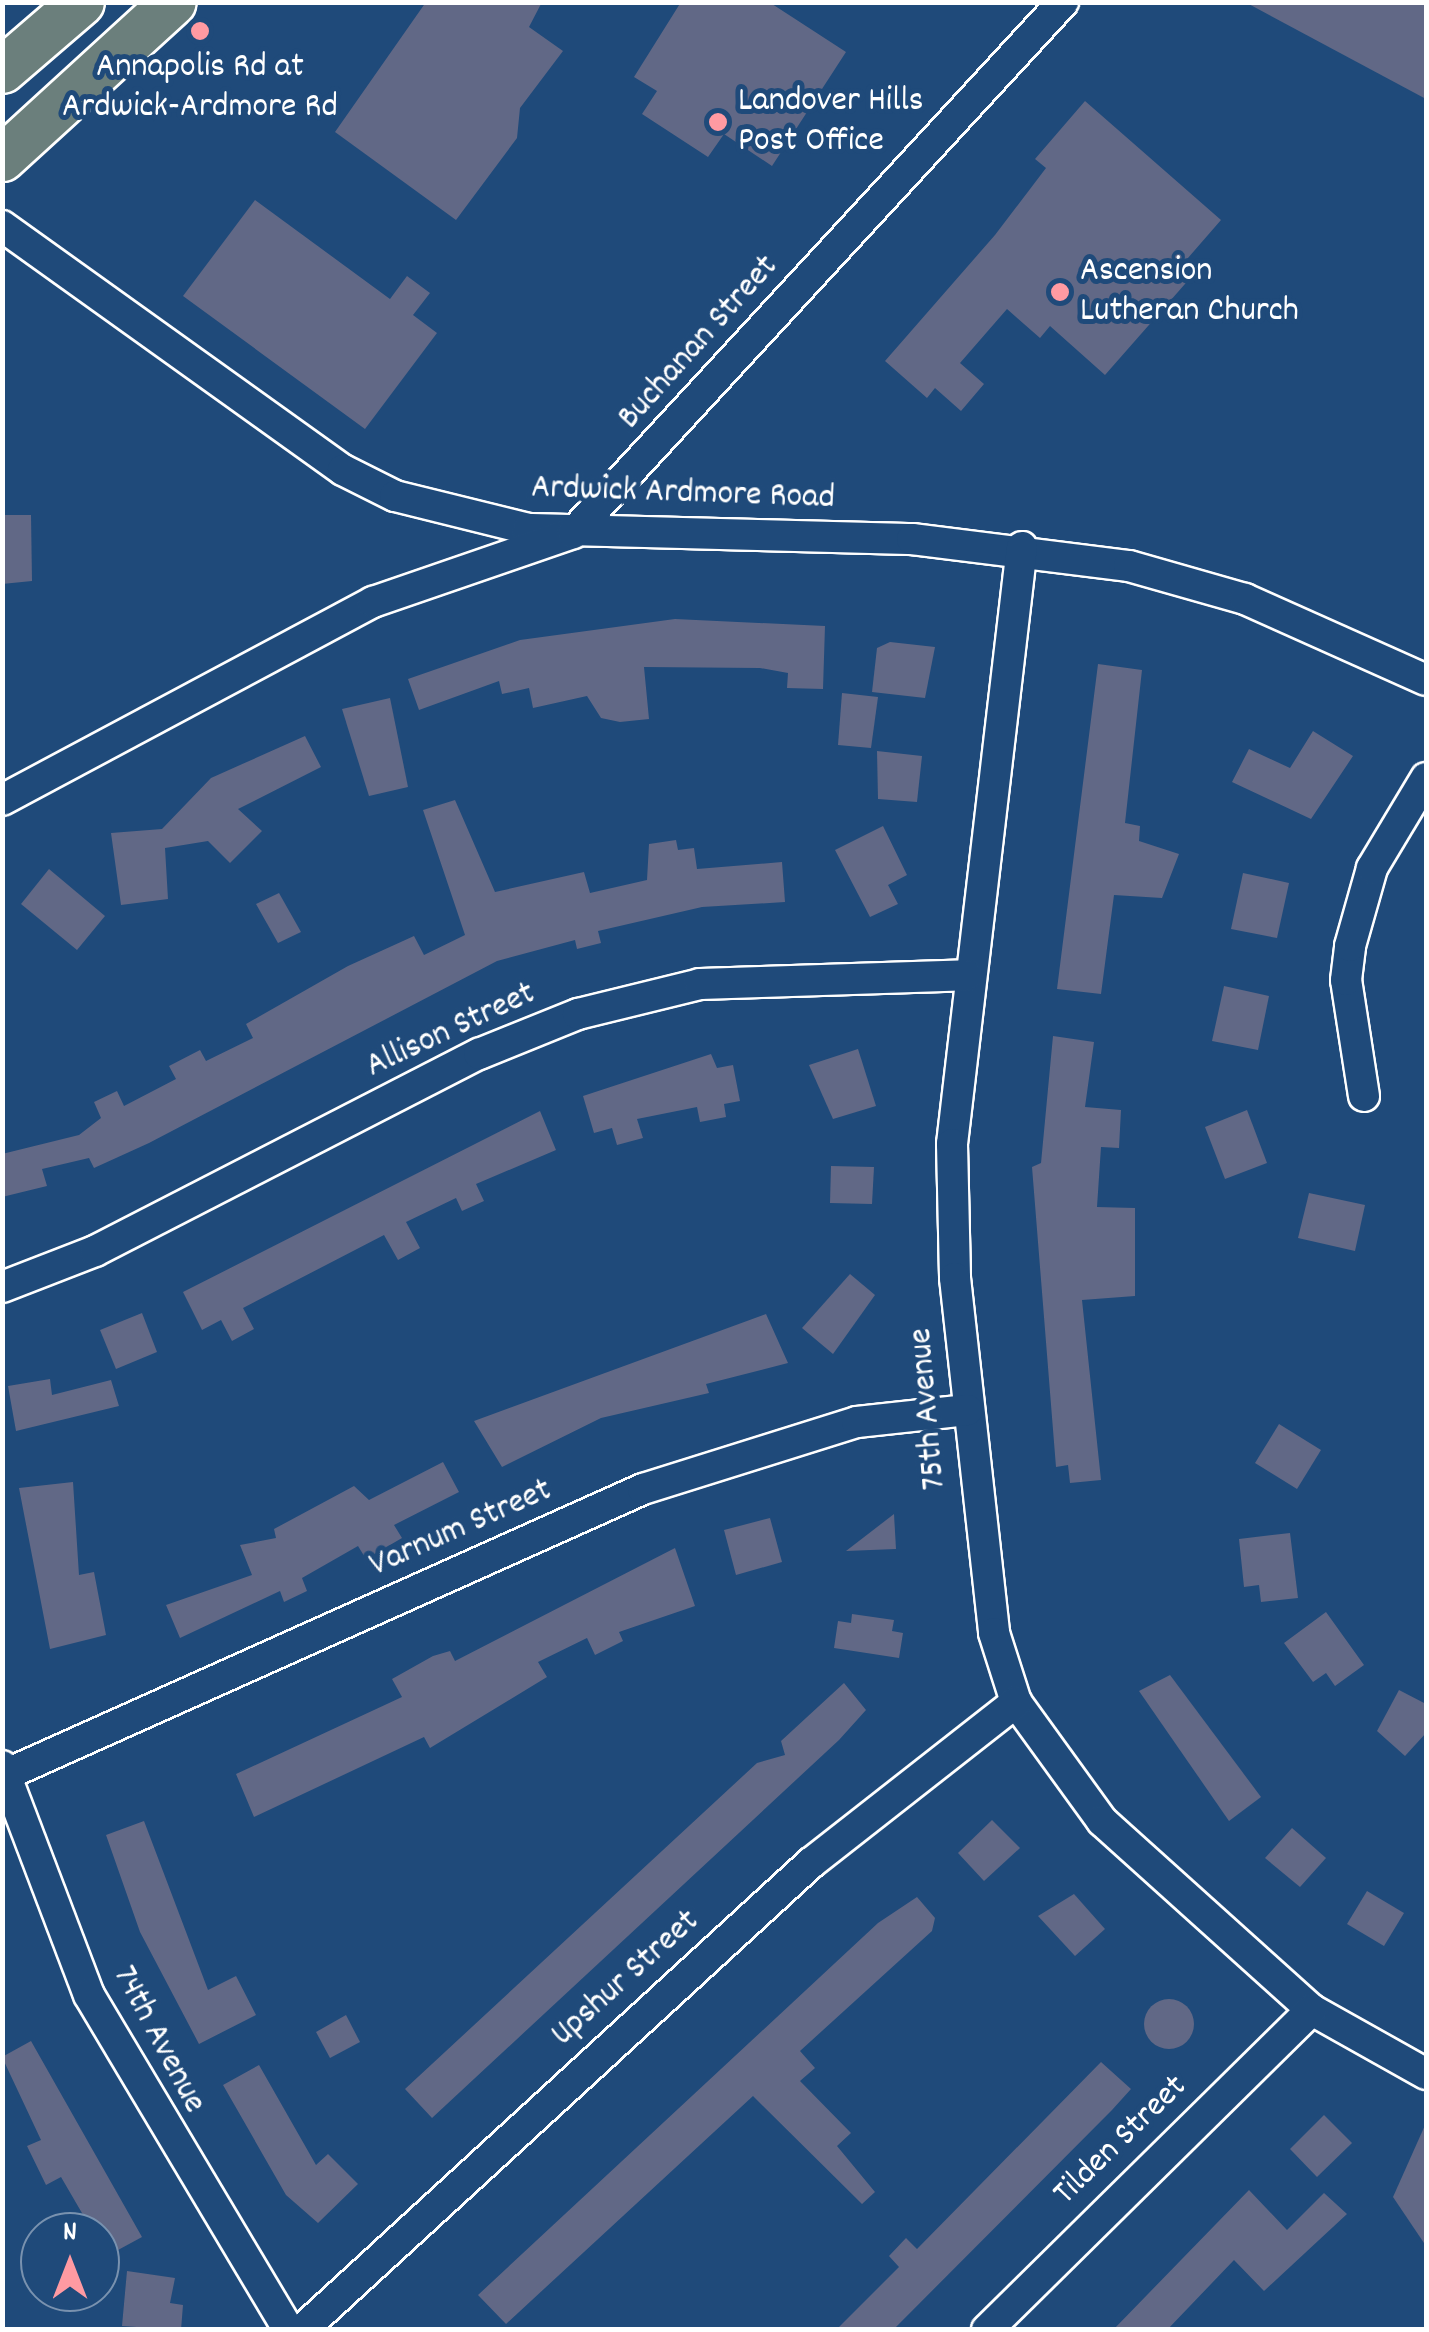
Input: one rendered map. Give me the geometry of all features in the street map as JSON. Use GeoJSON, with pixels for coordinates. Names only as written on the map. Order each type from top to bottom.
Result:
{"type":"FeatureCollection","features":[{"type":"Feature","properties":{"kind":"main road"},"geometry":{"type":"LineString","coordinates":[[2,70],[81,2]]}},
{"type":"Feature","properties":{"kind":"main road"},"geometry":{"type":"LineString","coordinates":[[2,158],[173,2]]}},
{"type":"Feature","properties":{"kind":"street","name":"Buchanan Street"},"geometry":{"type":"LineString","coordinates":[[2,800],[373,602],[573,533],[1063,2]]}},
{"type":"Feature","properties":{"kind":"street","name":"Ardwick Ardmore Road"},"geometry":{"type":"LineString","coordinates":[[2,226],[343,470],[462,517],[573,533],[1022,548],[1245,600],[1426,680]]}},
{"type":"Feature","properties":{"kind":"street","name":"75th Avenue"},"geometry":{"type":"LineString","coordinates":[[1022,548],[1005,743],[967,975],[952,1144],[967,1410],[994,1633],[1016,1702],[1102,1821],[1312,2010],[1426,2074]]}},
{"type":"Feature","properties":{"kind":"street"},"geometry":{"type":"LineString","coordinates":[[1364,1096],[1346,980],[1350,946],[1372,868],[1426,778]]}},
{"type":"Feature","properties":{"kind":"street","name":"Allison Street"},"geometry":{"type":"LineString","coordinates":[[2,1286],[95,1251],[478,1054],[578,1014],[700,984],[967,975]]}},
{"type":"Feature","properties":{"kind":"street","name":"Varnum Street"},"geometry":{"type":"LineString","coordinates":[[4,1770],[643,1489],[857,1422],[967,1410]]}},
{"type":"Feature","properties":{"kind":"street","name":"Upshur Street"},"geometry":{"type":"LineString","coordinates":[[302,2330],[811,1863],[1016,1702]]}},
{"type":"Feature","properties":{"kind":"street","name":"74th Avenue"},"geometry":{"type":"LineString","coordinates":[[4,1770],[89,1994],[290,2330]]}},
{"type":"Feature","properties":{"kind":"street","name":"Tilden Street"},"geometry":{"type":"LineString","coordinates":[[987,2330],[1312,2010]]}},
{"type":"Feature","properties":{"kind":"building"},"geometry":{"type":"Polygon","coordinates":[[[426,2],[542,2],[529,27],[563,51],[520,108],[517,138],[456,220],[335,132],[426,2]]]}},
{"type":"Feature","properties":{"kind":"building"},"geometry":{"type":"Polygon","coordinates":[[[681,2],[769,2],[846,52],[772,166],[724,134],[708,157],[642,114],[657,91],[634,77],[681,2]]]}},
{"type":"Feature","properties":{"kind":"building"},"geometry":{"type":"Polygon","coordinates":[[[1245,2],[1426,2],[1426,99],[1245,2]]]}},
{"type":"Feature","properties":{"kind":"building"},"geometry":{"type":"Polygon","coordinates":[[[1085,101],[1221,220],[1181,266],[1192,276],[1105,375],[1050,326],[1040,338],[1007,309],[960,363],[984,384],[961,411],[935,388],[927,398],[885,361],[995,235],[1046,168],[1035,159],[1085,101]]]}},
{"type":"Feature","properties":{"kind":"building"},"geometry":{"type":"Polygon","coordinates":[[[255,200],[390,299],[407,276],[430,293],[413,315],[437,333],[365,429],[183,296],[255,200]]]}},
{"type":"Feature","properties":{"kind":"building"},"geometry":{"type":"Polygon","coordinates":[[[2,515],[31,515],[32,581],[2,584],[2,515]]]}},
{"type":"Feature","properties":{"kind":"building"},"geometry":{"type":"Polygon","coordinates":[[[675,619],[825,626],[823,689],[787,688],[788,673],[760,668],[644,667],[649,719],[620,722],[601,718],[587,696],[533,708],[529,688],[502,694],[499,681],[419,710],[408,679],[520,640],[675,619]]]}},
{"type":"Feature","properties":{"kind":"building"},"geometry":{"type":"Polygon","coordinates":[[[890,642],[935,647],[925,698],[872,692],[877,648],[890,642]]]}},
{"type":"Feature","properties":{"kind":"building"},"geometry":{"type":"Polygon","coordinates":[[[1098,664],[1142,670],[1125,823],[1140,826],[1139,841],[1179,854],[1162,898],[1114,895],[1101,994],[1057,989],[1098,664]]]}},
{"type":"Feature","properties":{"kind":"building"},"geometry":{"type":"Polygon","coordinates":[[[842,693],[878,697],[871,748],[838,745],[842,693]]]}},
{"type":"Feature","properties":{"kind":"building"},"geometry":{"type":"Polygon","coordinates":[[[390,698],[408,787],[369,796],[342,709],[390,698]]]}},
{"type":"Feature","properties":{"kind":"building"},"geometry":{"type":"Polygon","coordinates":[[[1313,731],[1353,756],[1311,819],[1232,782],[1249,749],[1290,768],[1313,731]]]}},
{"type":"Feature","properties":{"kind":"building"},"geometry":{"type":"Polygon","coordinates":[[[305,736],[321,767],[238,809],[262,831],[230,863],[208,841],[165,848],[168,899],[121,905],[111,833],[162,829],[211,778],[305,736]]]}},
{"type":"Feature","properties":{"kind":"building"},"geometry":{"type":"Polygon","coordinates":[[[877,751],[922,756],[917,802],[878,799],[877,751]]]}},
{"type":"Feature","properties":{"kind":"building"},"geometry":{"type":"Polygon","coordinates":[[[455,800],[495,892],[584,872],[590,893],[647,880],[649,844],[676,840],[678,850],[694,848],[697,869],[782,862],[785,902],[702,907],[598,931],[601,943],[577,949],[575,940],[497,961],[149,1143],[94,1168],[89,1158],[42,1169],[47,1186],[2,1197],[2,1154],[79,1135],[101,1118],[94,1102],[117,1091],[124,1106],[176,1079],[169,1066],[200,1050],[206,1061],[253,1038],[246,1024],[348,966],[414,936],[424,955],[465,935],[423,810],[455,800]]]}},
{"type":"Feature","properties":{"kind":"building"},"geometry":{"type":"Polygon","coordinates":[[[883,826],[907,875],[888,885],[898,904],[870,917],[835,850],[883,826]]]}},
{"type":"Feature","properties":{"kind":"building"},"geometry":{"type":"Polygon","coordinates":[[[49,869],[105,916],[77,950],[21,904],[49,869]]]}},
{"type":"Feature","properties":{"kind":"building"},"geometry":{"type":"Polygon","coordinates":[[[1243,873],[1289,883],[1277,938],[1231,929],[1243,873]]]}},
{"type":"Feature","properties":{"kind":"building"},"geometry":{"type":"Polygon","coordinates":[[[279,893],[301,932],[278,943],[256,904],[279,893]]]}},
{"type":"Feature","properties":{"kind":"building"},"geometry":{"type":"Polygon","coordinates":[[[1224,986],[1269,996],[1258,1050],[1212,1041],[1224,986]]]}},
{"type":"Feature","properties":{"kind":"building"},"geometry":{"type":"Polygon","coordinates":[[[1053,1036],[1094,1042],[1085,1107],[1121,1110],[1119,1148],[1101,1147],[1097,1207],[1135,1208],[1135,1296],[1082,1300],[1101,1480],[1070,1483],[1068,1465],[1056,1467],[1032,1167],[1041,1163],[1053,1036]]]}},
{"type":"Feature","properties":{"kind":"building"},"geometry":{"type":"Polygon","coordinates":[[[858,1049],[876,1106],[833,1119],[809,1065],[858,1049]]]}},
{"type":"Feature","properties":{"kind":"building"},"geometry":{"type":"Polygon","coordinates":[[[711,1054],[717,1068],[733,1065],[740,1101],[724,1104],[726,1117],[700,1122],[697,1107],[637,1119],[643,1138],[617,1145],[612,1128],[594,1133],[583,1096],[711,1054]]]}},
{"type":"Feature","properties":{"kind":"building"},"geometry":{"type":"Polygon","coordinates":[[[1247,1110],[1267,1163],[1225,1179],[1205,1127],[1247,1110]]]}},
{"type":"Feature","properties":{"kind":"building"},"geometry":{"type":"Polygon","coordinates":[[[540,1111],[556,1150],[476,1184],[484,1201],[462,1211],[456,1198],[406,1222],[420,1248],[398,1260],[384,1235],[243,1308],[254,1329],[232,1341],[221,1320],[202,1330],[183,1292],[540,1111]]]}},
{"type":"Feature","properties":{"kind":"building"},"geometry":{"type":"Polygon","coordinates":[[[831,1166],[874,1167],[872,1204],[830,1203],[831,1166]]]}},
{"type":"Feature","properties":{"kind":"building"},"geometry":{"type":"Polygon","coordinates":[[[1309,1193],[1365,1205],[1355,1251],[1298,1238],[1309,1193]]]}},
{"type":"Feature","properties":{"kind":"building"},"geometry":{"type":"Polygon","coordinates":[[[850,1274],[875,1295],[833,1354],[802,1328],[850,1274]]]}},
{"type":"Feature","properties":{"kind":"building"},"geometry":{"type":"Polygon","coordinates":[[[142,1313],[157,1352],[116,1369],[100,1330],[142,1313]]]}},
{"type":"Feature","properties":{"kind":"building"},"geometry":{"type":"Polygon","coordinates":[[[766,1314],[788,1363],[706,1384],[709,1393],[601,1418],[502,1467],[474,1421],[766,1314]]]}},
{"type":"Feature","properties":{"kind":"building"},"geometry":{"type":"Polygon","coordinates":[[[50,1379],[52,1395],[111,1380],[119,1406],[16,1431],[8,1386],[50,1379]]]}},
{"type":"Feature","properties":{"kind":"building"},"geometry":{"type":"Polygon","coordinates":[[[1279,1424],[1321,1450],[1297,1489],[1255,1463],[1279,1424]]]}},
{"type":"Feature","properties":{"kind":"building"},"geometry":{"type":"Polygon","coordinates":[[[443,1462],[459,1492],[394,1525],[402,1538],[366,1559],[358,1546],[302,1578],[307,1591],[284,1602],[280,1591],[180,1638],[166,1605],[252,1575],[240,1545],[276,1538],[274,1529],[354,1486],[369,1500],[443,1462]]]}},
{"type":"Feature","properties":{"kind":"building"},"geometry":{"type":"Polygon","coordinates":[[[73,1482],[79,1575],[94,1572],[106,1635],[50,1649],[19,1488],[73,1482]]]}},
{"type":"Feature","properties":{"kind":"building"},"geometry":{"type":"Polygon","coordinates":[[[894,1514],[896,1549],[846,1551],[894,1514]]]}},
{"type":"Feature","properties":{"kind":"building"},"geometry":{"type":"Polygon","coordinates":[[[770,1518],[782,1562],[736,1575],[724,1530],[770,1518]]]}},
{"type":"Feature","properties":{"kind":"building"},"geometry":{"type":"Polygon","coordinates":[[[1290,1533],[1298,1598],[1261,1602],[1259,1585],[1244,1587],[1239,1539],[1290,1533]]]}},
{"type":"Feature","properties":{"kind":"building"},"geometry":{"type":"Polygon","coordinates":[[[675,1548],[695,1606],[619,1632],[623,1641],[595,1655],[587,1638],[538,1662],[547,1677],[430,1748],[424,1737],[254,1817],[236,1774],[402,1697],[392,1679],[433,1656],[450,1651],[455,1661],[675,1548]]]}},
{"type":"Feature","properties":{"kind":"building"},"geometry":{"type":"Polygon","coordinates":[[[1326,1612],[1364,1665],[1335,1686],[1326,1673],[1313,1682],[1284,1643],[1326,1612]]]}},
{"type":"Feature","properties":{"kind":"building"},"geometry":{"type":"Polygon","coordinates":[[[852,1614],[894,1620],[892,1631],[903,1633],[899,1658],[834,1648],[838,1621],[851,1623],[852,1614]]]}},
{"type":"Feature","properties":{"kind":"building"},"geometry":{"type":"Polygon","coordinates":[[[1170,1675],[1261,1797],[1229,1821],[1139,1691],[1170,1675]]]}},
{"type":"Feature","properties":{"kind":"building"},"geometry":{"type":"Polygon","coordinates":[[[844,1683],[866,1710],[839,1740],[432,2118],[405,2089],[757,1763],[785,1755],[781,1741],[844,1683]]]}},
{"type":"Feature","properties":{"kind":"building"},"geometry":{"type":"Polygon","coordinates":[[[1399,1690],[1426,1704],[1426,1733],[1405,1756],[1377,1731],[1399,1690]]]}},
{"type":"Feature","properties":{"kind":"building"},"geometry":{"type":"Polygon","coordinates":[[[992,1820],[1020,1848],[984,1881],[958,1853],[992,1820]]]}},
{"type":"Feature","properties":{"kind":"building"},"geometry":{"type":"Polygon","coordinates":[[[144,1821],[208,1990],[236,1976],[256,2015],[199,2044],[140,1932],[106,1835],[144,1821]]]}},
{"type":"Feature","properties":{"kind":"building"},"geometry":{"type":"Polygon","coordinates":[[[1292,1828],[1326,1858],[1300,1887],[1265,1858],[1292,1828]]]}},
{"type":"Feature","properties":{"kind":"building"},"geometry":{"type":"Polygon","coordinates":[[[1367,1891],[1404,1913],[1384,1946],[1347,1924],[1367,1891]]]}},
{"type":"Feature","properties":{"kind":"building"},"geometry":{"type":"Polygon","coordinates":[[[1074,1894],[1105,1929],[1075,1956],[1038,1916],[1074,1894]]]}},
{"type":"Feature","properties":{"kind":"building"},"geometry":{"type":"Polygon","coordinates":[[[917,1897],[935,1918],[932,1931],[800,2051],[815,2068],[800,2081],[851,2133],[837,2146],[875,2192],[862,2204],[753,2096],[506,2324],[478,2295],[878,1923],[917,1897]]]}},
{"type":"Feature","properties":{"kind":"building"},"geometry":{"type":"Polygon","coordinates":[[[1169,1999],[1186,2007],[1194,2024],[1186,2041],[1169,2049],[1152,2041],[1144,2024],[1152,2007],[1169,1999]]]}},
{"type":"Feature","properties":{"kind":"building"},"geometry":{"type":"Polygon","coordinates":[[[346,2015],[360,2042],[330,2058],[316,2032],[346,2015]]]}},
{"type":"Feature","properties":{"kind":"building"},"geometry":{"type":"Polygon","coordinates":[[[31,2041],[142,2237],[120,2249],[120,2212],[81,2212],[61,2177],[46,2185],[27,2146],[41,2140],[2,2057],[31,2041]]]}},
{"type":"Feature","properties":{"kind":"building"},"geometry":{"type":"Polygon","coordinates":[[[1101,2062],[1131,2089],[1112,2110],[893,2330],[836,2330],[899,2267],[889,2256],[906,2238],[917,2249],[1101,2062]]]}},
{"type":"Feature","properties":{"kind":"building"},"geometry":{"type":"Polygon","coordinates":[[[259,2065],[316,2165],[328,2154],[358,2184],[318,2223],[286,2195],[223,2085],[259,2065]]]}},
{"type":"Feature","properties":{"kind":"building"},"geometry":{"type":"Polygon","coordinates":[[[1324,2115],[1352,2143],[1317,2177],[1290,2149],[1324,2115]]]}},
{"type":"Feature","properties":{"kind":"building"},"geometry":{"type":"Polygon","coordinates":[[[1426,2123],[1426,2246],[1393,2197],[1426,2123]]]}},
{"type":"Feature","properties":{"kind":"building"},"geometry":{"type":"Polygon","coordinates":[[[1249,2190],[1287,2230],[1324,2193],[1347,2214],[1264,2291],[1234,2260],[1167,2330],[1113,2330],[1249,2190]]]}},
{"type":"Feature","properties":{"kind":"building"},"geometry":{"type":"Polygon","coordinates":[[[127,2271],[175,2278],[170,2303],[183,2305],[181,2330],[122,2326],[127,2271]]]}},
{"type":"Feature","properties":{"kind":"place","name":"Annapolis Rd at Ardwick-Ardmore Rd"},"geometry":{"type":"Point","coordinates":[200,31]}},
{"type":"Feature","properties":{"kind":"place","name":"Landover Hills Post Office"},"geometry":{"type":"Point","coordinates":[718,122]}},
{"type":"Feature","properties":{"kind":"place","name":"Ascension Lutheran Church"},"geometry":{"type":"Point","coordinates":[1060,292]}}]}
